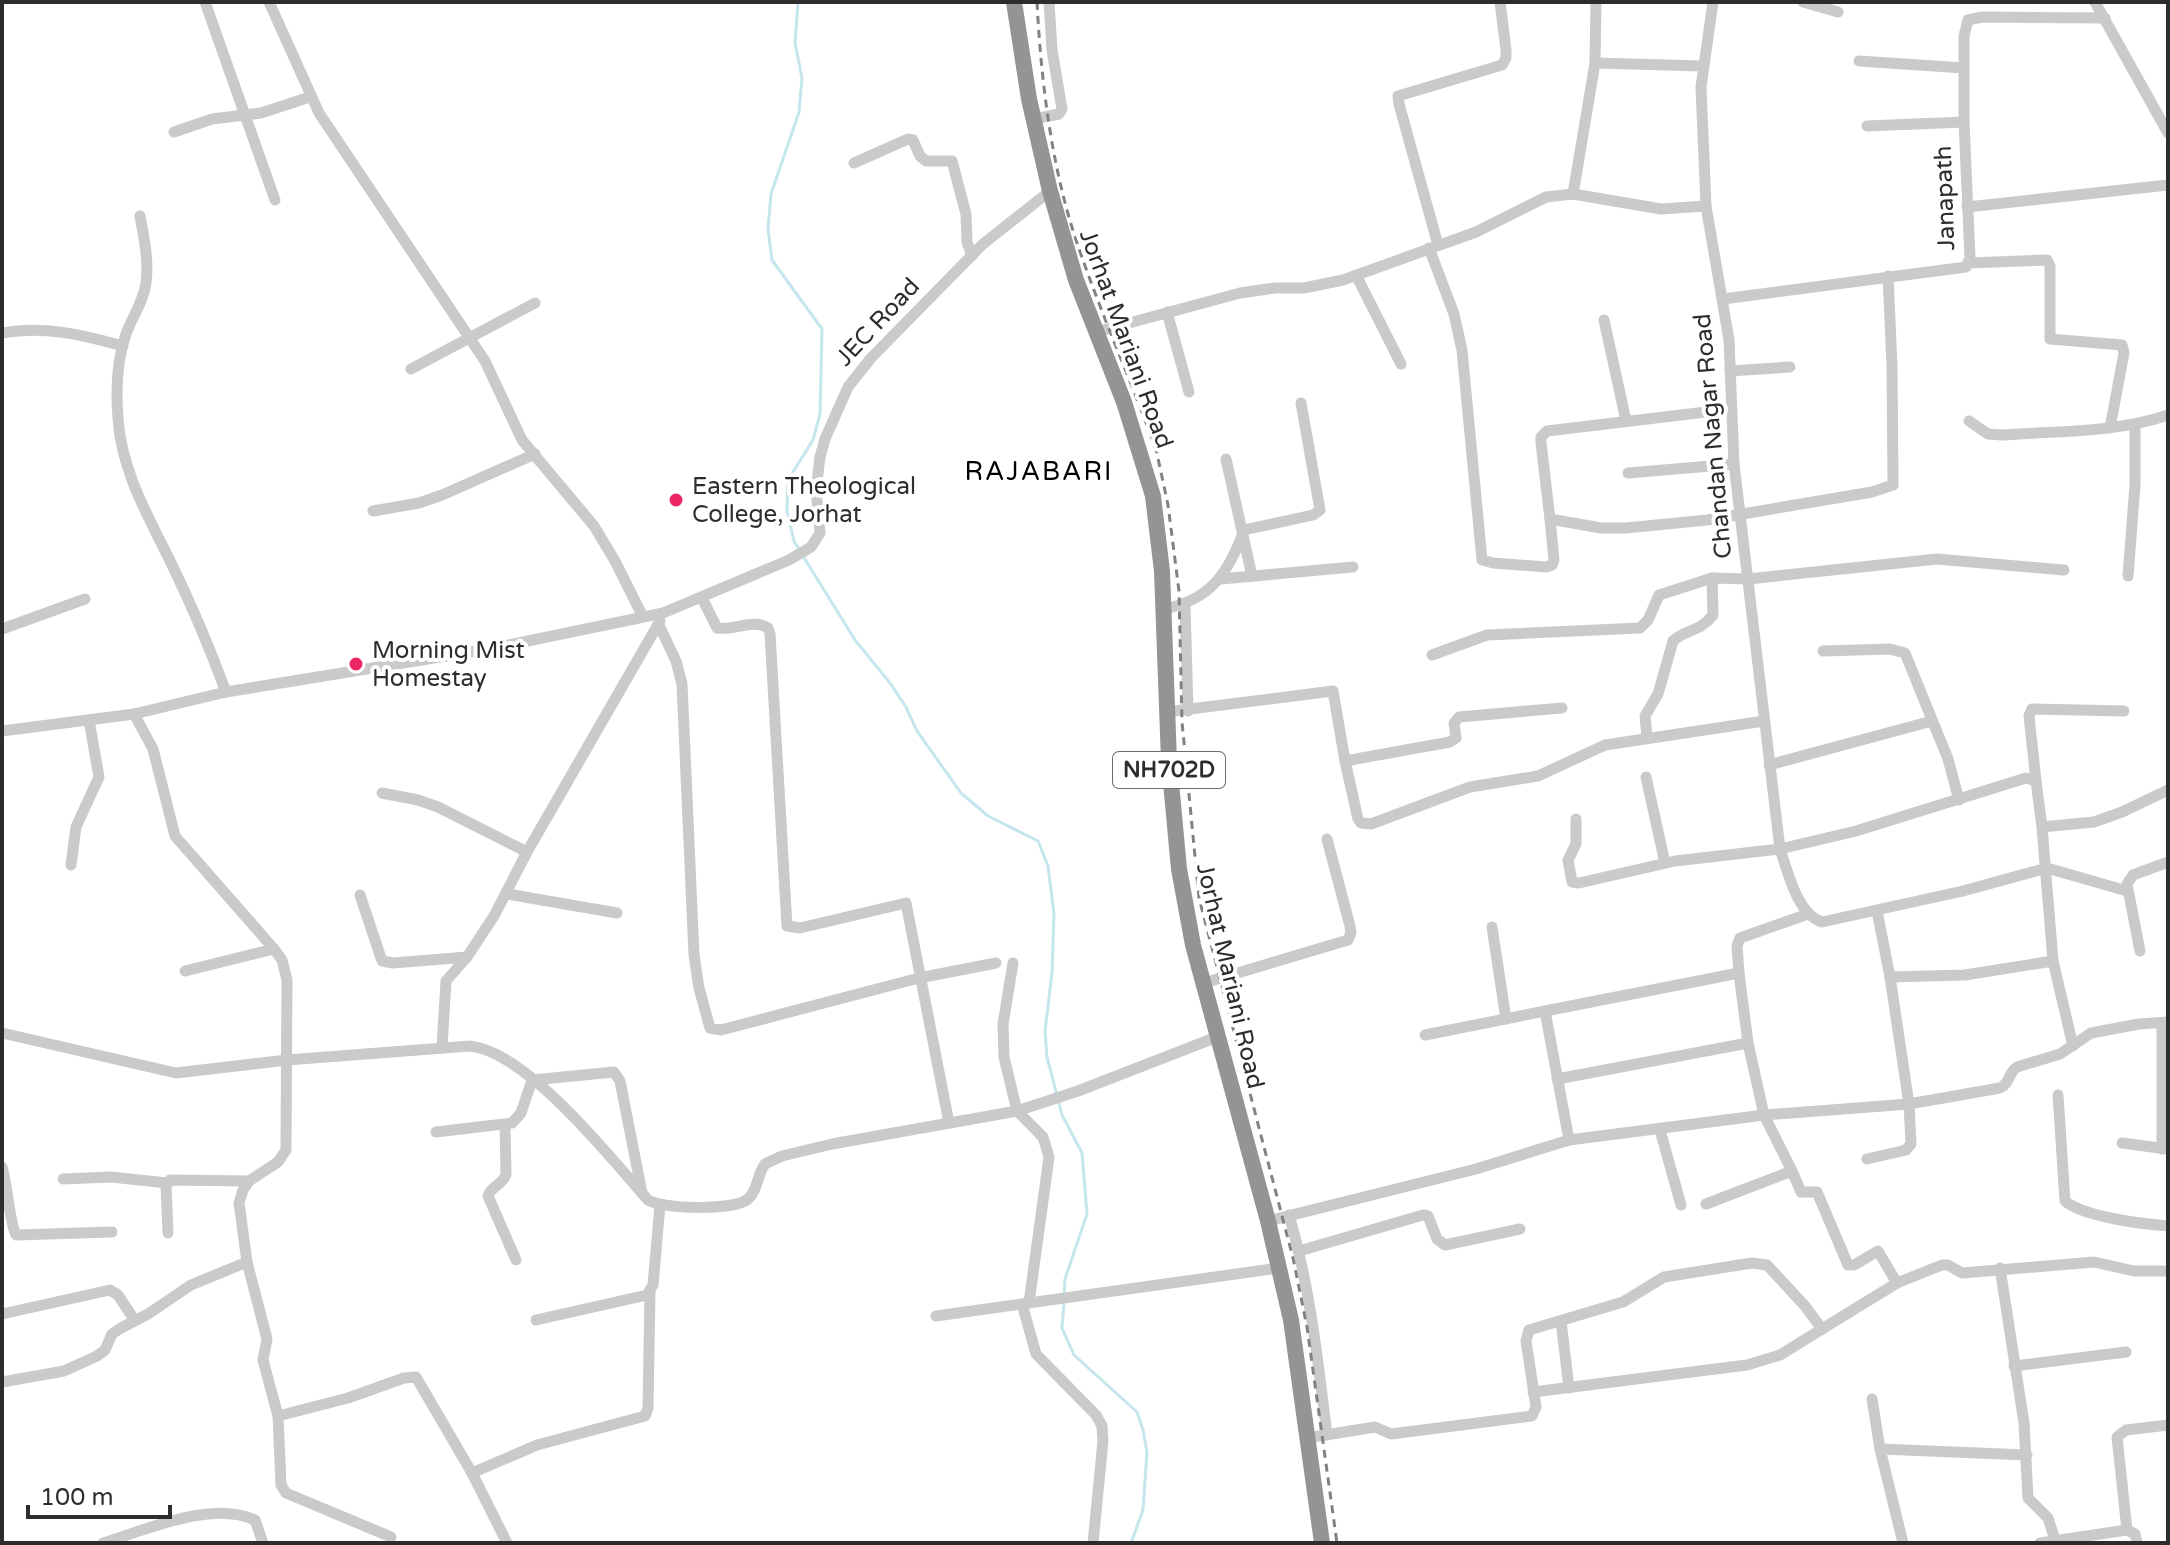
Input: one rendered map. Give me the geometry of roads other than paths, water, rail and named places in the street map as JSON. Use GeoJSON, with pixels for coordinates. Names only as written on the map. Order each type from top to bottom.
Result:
{"type":"FeatureCollection","features":[{"type":"Feature","properties":{"kind":"highway","name":"Jorhat Mariani Road"},"geometry":{"type":"LineString","coordinates":[[1014,2],[1033,119],[1069,260],[1124,402],[1153,496],[1164,609],[1166,712],[1179,869],[1193,945],[1279,1268],[1298,1362],[1322,1543]]}},
{"type":"Feature","properties":{"kind":"street"},"geometry":{"type":"LineString","coordinates":[[205,2],[275,200]]}},
{"type":"Feature","properties":{"kind":"street"},"geometry":{"type":"LineString","coordinates":[[269,2],[310,97],[470,338],[497,382],[522,440],[594,526],[643,617]]}},
{"type":"Feature","properties":{"kind":"street"},"geometry":{"type":"LineString","coordinates":[[1033,119],[1059,114],[1062,109],[1052,50],[1049,2]]}},
{"type":"Feature","properties":{"kind":"street"},"geometry":{"type":"LineString","coordinates":[[1500,2],[1506,50],[1502,65],[1398,96],[1462,350],[1482,560],[1546,567],[1552,565],[1554,560],[1541,437],[1547,431],[1731,409]]}},
{"type":"Feature","properties":{"kind":"street"},"geometry":{"type":"LineString","coordinates":[[1573,194],[1595,63],[1596,2]]}},
{"type":"Feature","properties":{"kind":"street","name":"Chandan Nagar Road"},"geometry":{"type":"LineString","coordinates":[[1713,2],[1702,66],[1706,206],[1729,340],[1734,464],[1780,849],[1789,877],[1808,914]]}},
{"type":"Feature","properties":{"kind":"street"},"geometry":{"type":"LineString","coordinates":[[1803,2],[1838,12]]}},
{"type":"Feature","properties":{"kind":"street"},"geometry":{"type":"LineString","coordinates":[[2095,2],[2168,133]]}},
{"type":"Feature","properties":{"kind":"street","name":"Janapath"},"geometry":{"type":"LineString","coordinates":[[1723,299],[1960,269],[1969,263],[1964,27],[1973,17],[2105,18]]}},
{"type":"Feature","properties":{"kind":"street"},"geometry":{"type":"LineString","coordinates":[[1859,61],[1964,68]]}},
{"type":"Feature","properties":{"kind":"street"},"geometry":{"type":"LineString","coordinates":[[1595,63],[1702,66]]}},
{"type":"Feature","properties":{"kind":"street"},"geometry":{"type":"LineString","coordinates":[[174,132],[212,119],[271,111],[310,97]]}},
{"type":"Feature","properties":{"kind":"street"},"geometry":{"type":"LineString","coordinates":[[1867,126],[1964,122]]}},
{"type":"Feature","properties":{"kind":"street"},"geometry":{"type":"LineString","coordinates":[[854,163],[908,139],[913,140],[920,156],[926,161],[952,161],[966,214],[967,242],[972,256]]}},
{"type":"Feature","properties":{"kind":"street"},"geometry":{"type":"LineString","coordinates":[[1967,207],[2168,185]]}},
{"type":"Feature","properties":{"kind":"street","name":"JEC Road"},"geometry":{"type":"LineString","coordinates":[[2,731],[134,714],[226,692],[489,649],[643,617],[661,619],[789,560],[811,547],[820,533],[816,490],[820,457],[848,387],[871,358],[972,256],[1009,222],[1050,191]]}},
{"type":"Feature","properties":{"kind":"street"},"geometry":{"type":"LineString","coordinates":[[1096,332],[1240,293],[1316,286],[1356,275],[1488,227],[1546,197],[1573,194],[1661,209],[1706,206]]}},
{"type":"Feature","properties":{"kind":"street"},"geometry":{"type":"LineString","coordinates":[[140,216],[147,280],[123,346],[118,420],[128,472],[190,601],[226,692]]}},
{"type":"Feature","properties":{"kind":"street"},"geometry":{"type":"LineString","coordinates":[[1969,263],[2047,260],[2050,266],[2050,339],[2122,345],[2124,353],[2110,428]]}},
{"type":"Feature","properties":{"kind":"street"},"geometry":{"type":"LineString","coordinates":[[1356,275],[1401,364]]}},
{"type":"Feature","properties":{"kind":"street"},"geometry":{"type":"LineString","coordinates":[[1550,519],[1613,528],[1740,514],[1872,492],[1893,485],[1888,276]]}},
{"type":"Feature","properties":{"kind":"street"},"geometry":{"type":"LineString","coordinates":[[411,369],[535,303]]}},
{"type":"Feature","properties":{"kind":"street"},"geometry":{"type":"LineString","coordinates":[[1167,312],[1189,392]]}},
{"type":"Feature","properties":{"kind":"street"},"geometry":{"type":"LineString","coordinates":[[1604,320],[1626,421]]}},
{"type":"Feature","properties":{"kind":"street"},"geometry":{"type":"LineString","coordinates":[[2,333],[50,331],[123,346]]}},
{"type":"Feature","properties":{"kind":"street"},"geometry":{"type":"LineString","coordinates":[[1730,371],[1790,367]]}},
{"type":"Feature","properties":{"kind":"street"},"geometry":{"type":"LineString","coordinates":[[1244,530],[1313,515],[1320,510],[1301,403]]}},
{"type":"Feature","properties":{"kind":"street"},"geometry":{"type":"LineString","coordinates":[[1969,421],[1994,435],[2110,428],[2168,415]]}},
{"type":"Feature","properties":{"kind":"street"},"geometry":{"type":"LineString","coordinates":[[2128,576],[2135,485],[2135,424]]}},
{"type":"Feature","properties":{"kind":"street"},"geometry":{"type":"LineString","coordinates":[[373,511],[419,503],[442,495],[535,454]]}},
{"type":"Feature","properties":{"kind":"street"},"geometry":{"type":"LineString","coordinates":[[1226,459],[1252,576]]}},
{"type":"Feature","properties":{"kind":"street"},"geometry":{"type":"LineString","coordinates":[[1628,473],[1734,464]]}},
{"type":"Feature","properties":{"kind":"street"},"geometry":{"type":"LineString","coordinates":[[1164,609],[1185,604],[1221,579],[1235,555],[1244,530]]}},
{"type":"Feature","properties":{"kind":"street"},"geometry":{"type":"LineString","coordinates":[[1432,655],[1487,635],[1640,628],[1648,620],[1659,595],[1712,578],[1748,579],[1937,559],[2064,570]]}},
{"type":"Feature","properties":{"kind":"street"},"geometry":{"type":"LineString","coordinates":[[1221,579],[1353,567]]}},
{"type":"Feature","properties":{"kind":"street"},"geometry":{"type":"LineString","coordinates":[[1647,738],[1645,716],[1658,694],[1673,641],[1696,630],[1713,615],[1712,578]]}},
{"type":"Feature","properties":{"kind":"street"},"geometry":{"type":"LineString","coordinates":[[702,598],[717,628],[757,623],[763,624],[770,634],[787,926],[800,928],[906,903],[949,1123]]}},
{"type":"Feature","properties":{"kind":"street"},"geometry":{"type":"LineString","coordinates":[[2,629],[85,599]]}},
{"type":"Feature","properties":{"kind":"street"},"geometry":{"type":"LineString","coordinates":[[1185,604],[1188,711]]}},
{"type":"Feature","properties":{"kind":"street"},"geometry":{"type":"LineString","coordinates":[[442,1048],[446,981],[467,957],[507,894],[527,852],[661,619]]}},
{"type":"Feature","properties":{"kind":"street"},"geometry":{"type":"LineString","coordinates":[[661,619],[682,684],[694,955],[710,1028],[721,1030],[919,978],[996,963]]}},
{"type":"Feature","properties":{"kind":"street"},"geometry":{"type":"LineString","coordinates":[[1823,651],[1901,650],[1908,658],[1948,759],[1959,800]]}},
{"type":"Feature","properties":{"kind":"street"},"geometry":{"type":"LineString","coordinates":[[1166,712],[1333,691],[1358,819],[1366,824],[1470,787],[1538,776],[1596,747],[1764,721]]}},
{"type":"Feature","properties":{"kind":"street"},"geometry":{"type":"LineString","coordinates":[[1345,761],[1450,742],[1456,738],[1454,723],[1459,717],[1562,708]]}},
{"type":"Feature","properties":{"kind":"street"},"geometry":{"type":"LineString","coordinates":[[2073,1046],[2053,961],[2047,868],[2029,716],[2032,709],[2124,711]]}},
{"type":"Feature","properties":{"kind":"street"},"geometry":{"type":"LineString","coordinates":[[134,714],[153,749],[175,836],[274,949],[282,960],[287,980],[286,1150],[278,1162],[249,1181],[239,1203],[247,1262],[266,1333],[263,1360],[278,1416],[283,1490],[391,1537]]}},
{"type":"Feature","properties":{"kind":"street"},"geometry":{"type":"LineString","coordinates":[[71,865],[76,827],[99,777],[89,720]]}},
{"type":"Feature","properties":{"kind":"street"},"geometry":{"type":"LineString","coordinates":[[1769,765],[1932,721]]}},
{"type":"Feature","properties":{"kind":"street"},"geometry":{"type":"LineString","coordinates":[[1646,777],[1665,863]]}},
{"type":"Feature","properties":{"kind":"street"},"geometry":{"type":"LineString","coordinates":[[1576,819],[1576,844],[1568,860],[1572,882],[1579,883],[1665,863],[1780,849],[1856,831],[2026,778],[2036,781]]}},
{"type":"Feature","properties":{"kind":"street"},"geometry":{"type":"LineString","coordinates":[[2042,827],[2094,822],[2168,790]]}},
{"type":"Feature","properties":{"kind":"street"},"geometry":{"type":"LineString","coordinates":[[382,793],[438,807],[527,852]]}},
{"type":"Feature","properties":{"kind":"street"},"geometry":{"type":"LineString","coordinates":[[1204,983],[1348,940],[1350,926],[1327,839]]}},
{"type":"Feature","properties":{"kind":"street"},"geometry":{"type":"LineString","coordinates":[[2140,951],[2127,891],[2128,879],[2168,862]]}},
{"type":"Feature","properties":{"kind":"street"},"geometry":{"type":"LineString","coordinates":[[1897,1283],[1878,1251],[1854,1265],[1848,1265],[1817,1192],[1801,1192],[1764,1115],[1748,1043],[1739,973],[1737,946],[1740,938],[1808,914],[1815,920],[1830,923],[2047,868],[2127,891]]}},
{"type":"Feature","properties":{"kind":"street"},"geometry":{"type":"LineString","coordinates":[[507,894],[617,913]]}},
{"type":"Feature","properties":{"kind":"street"},"geometry":{"type":"LineString","coordinates":[[360,895],[382,961],[393,963],[467,957]]}},
{"type":"Feature","properties":{"kind":"street"},"geometry":{"type":"LineString","coordinates":[[1867,1159],[1910,1148],[1909,1104],[1877,911]]}},
{"type":"Feature","properties":{"kind":"street"},"geometry":{"type":"LineString","coordinates":[[1492,927],[1506,1019]]}},
{"type":"Feature","properties":{"kind":"street"},"geometry":{"type":"LineString","coordinates":[[185,971],[274,949]]}},
{"type":"Feature","properties":{"kind":"street"},"geometry":{"type":"LineString","coordinates":[[1890,977],[1965,975],[2053,961]]}},
{"type":"Feature","properties":{"kind":"street"},"geometry":{"type":"LineString","coordinates":[[1013,963],[1002,1035],[1010,1087],[1017,1111],[1043,1137],[1049,1157],[1030,1303],[1036,1354],[1096,1415],[1102,1426],[1093,1543]]}},
{"type":"Feature","properties":{"kind":"street"},"geometry":{"type":"LineString","coordinates":[[1425,1035],[1739,973]]}},
{"type":"Feature","properties":{"kind":"street"},"geometry":{"type":"LineString","coordinates":[[1545,1011],[1569,1140]]}},
{"type":"Feature","properties":{"kind":"street"},"geometry":{"type":"LineString","coordinates":[[1268,1221],[1476,1169],[1569,1140],[1764,1115],[1909,1104],[2000,1088],[2007,1084],[2011,1071],[2017,1067],[2060,1054],[2084,1037],[2100,1031],[2165,1022],[2165,1149],[2122,1143]]}},
{"type":"Feature","properties":{"kind":"street"},"geometry":{"type":"LineString","coordinates":[[2,1033],[176,1073],[287,1060],[484,1047],[508,1060],[592,1135],[654,1204],[722,1208],[735,1206],[751,1196],[761,1169],[771,1160],[856,1139],[1017,1111],[1078,1091],[1217,1037]]}},
{"type":"Feature","properties":{"kind":"street"},"geometry":{"type":"LineString","coordinates":[[1557,1079],[1748,1043]]}},
{"type":"Feature","properties":{"kind":"street"},"geometry":{"type":"LineString","coordinates":[[532,1080],[602,1071],[617,1074],[642,1193]]}},
{"type":"Feature","properties":{"kind":"street"},"geometry":{"type":"LineString","coordinates":[[436,1132],[505,1125],[519,1117],[532,1080]]}},
{"type":"Feature","properties":{"kind":"street"},"geometry":{"type":"LineString","coordinates":[[2058,1095],[2065,1201],[2116,1219],[2168,1226]]}},
{"type":"Feature","properties":{"kind":"street"},"geometry":{"type":"LineString","coordinates":[[505,1125],[506,1175],[488,1196],[516,1260]]}},
{"type":"Feature","properties":{"kind":"street"},"geometry":{"type":"LineString","coordinates":[[1660,1130],[1681,1205]]}},
{"type":"Feature","properties":{"kind":"street"},"geometry":{"type":"LineString","coordinates":[[2,1167],[11,1207],[12,1229],[16,1235],[112,1232]]}},
{"type":"Feature","properties":{"kind":"street"},"geometry":{"type":"LineString","coordinates":[[1706,1204],[1792,1171]]}},
{"type":"Feature","properties":{"kind":"street"},"geometry":{"type":"LineString","coordinates":[[63,1179],[100,1176],[167,1183],[175,1180],[249,1181]]}},
{"type":"Feature","properties":{"kind":"street"},"geometry":{"type":"LineString","coordinates":[[167,1183],[168,1233]]}},
{"type":"Feature","properties":{"kind":"street"},"geometry":{"type":"LineString","coordinates":[[472,1473],[537,1445],[645,1416],[648,1408],[650,1292],[660,1205]]}},
{"type":"Feature","properties":{"kind":"street"},"geometry":{"type":"LineString","coordinates":[[1289,1215],[1313,1319],[1327,1435]]}},
{"type":"Feature","properties":{"kind":"street"},"geometry":{"type":"LineString","coordinates":[[1299,1251],[1423,1215],[1431,1221],[1437,1239],[1445,1245],[1520,1229]]}},
{"type":"Feature","properties":{"kind":"street"},"geometry":{"type":"LineString","coordinates":[[2,1382],[75,1367],[102,1353],[112,1334],[191,1285],[247,1262]]}},
{"type":"Feature","properties":{"kind":"street"},"geometry":{"type":"LineString","coordinates":[[1533,1392],[1747,1365],[1780,1355],[1897,1283],[1942,1265],[1962,1273],[2101,1262],[2134,1271],[2168,1271]]}},
{"type":"Feature","properties":{"kind":"street"},"geometry":{"type":"LineString","coordinates":[[1307,1438],[1375,1427],[1391,1434],[1527,1418],[1535,1413],[1526,1334],[1534,1328],[1629,1300],[1664,1277],[1760,1263],[1774,1271],[1822,1329]]}},
{"type":"Feature","properties":{"kind":"street"},"geometry":{"type":"LineString","coordinates":[[936,1316],[1279,1268]]}},
{"type":"Feature","properties":{"kind":"street"},"geometry":{"type":"LineString","coordinates":[[2000,1268],[2027,1455],[2028,1498],[2048,1518],[2056,1542]]}},
{"type":"Feature","properties":{"kind":"street"},"geometry":{"type":"LineString","coordinates":[[2,1314],[110,1290],[118,1295],[135,1321]]}},
{"type":"Feature","properties":{"kind":"street"},"geometry":{"type":"LineString","coordinates":[[536,1320],[642,1297],[650,1292]]}},
{"type":"Feature","properties":{"kind":"street"},"geometry":{"type":"LineString","coordinates":[[1561,1321],[1569,1388]]}},
{"type":"Feature","properties":{"kind":"street"},"geometry":{"type":"LineString","coordinates":[[2014,1366],[2126,1352]]}},
{"type":"Feature","properties":{"kind":"street"},"geometry":{"type":"LineString","coordinates":[[278,1416],[416,1377],[472,1473],[507,1543]]}},
{"type":"Feature","properties":{"kind":"street"},"geometry":{"type":"LineString","coordinates":[[1872,1399],[1880,1449],[1903,1543]]}},
{"type":"Feature","properties":{"kind":"street"},"geometry":{"type":"LineString","coordinates":[[2127,1530],[2117,1437],[2126,1430],[2168,1425]]}},
{"type":"Feature","properties":{"kind":"street"},"geometry":{"type":"LineString","coordinates":[[1880,1449],[2027,1455]]}},
{"type":"Feature","properties":{"kind":"street"},"geometry":{"type":"LineString","coordinates":[[103,1543],[194,1516],[221,1513],[255,1520],[263,1543]]}},
{"type":"Feature","properties":{"kind":"street"},"geometry":{"type":"LineString","coordinates":[[2040,1543],[2127,1530],[2135,1534],[2137,1543]]}},
{"type":"Feature","properties":{"kind":"waterway"},"geometry":{"type":"LineString","coordinates":[[798,2],[795,43],[802,78],[799,112],[771,194],[768,229],[772,260],[822,329],[820,414],[813,440],[788,480],[787,512],[799,549]]}},
{"type":"Feature","properties":{"kind":"waterway"},"geometry":{"type":"LineString","coordinates":[[803,556],[855,640],[890,683],[917,731],[961,793],[988,816],[1038,841],[1048,866],[1054,914],[1052,973],[1045,1031],[1047,1057],[1062,1115],[1082,1153],[1087,1214],[1065,1279],[1064,1295]]}},
{"type":"Feature","properties":{"kind":"waterway"},"geometry":{"type":"LineString","coordinates":[[1064,1302],[1062,1328],[1074,1355],[1137,1412],[1143,1430],[1147,1452],[1143,1510],[1131,1543]]}},
{"type":"Feature","properties":{"kind":"railway"},"geometry":{"type":"LineString","coordinates":[[1037,2],[1048,121],[1067,209],[1094,291],[1156,449],[1168,505],[1179,591],[1182,722],[1199,898],[1293,1258],[1307,1327],[1337,1543]]}},
{"type":"Feature","properties":{"kind":"place","name":"Eastern Theological College, Jorhat"},"geometry":{"type":"Point","coordinates":[676,500]}},
{"type":"Feature","properties":{"kind":"place","name":"Morning Mist Homestay"},"geometry":{"type":"Point","coordinates":[356,664]}},
{"type":"Feature","properties":{"kind":"district","name":"RAJABARI"},"geometry":{"type":"Point","coordinates":[1039,471]}}]}
